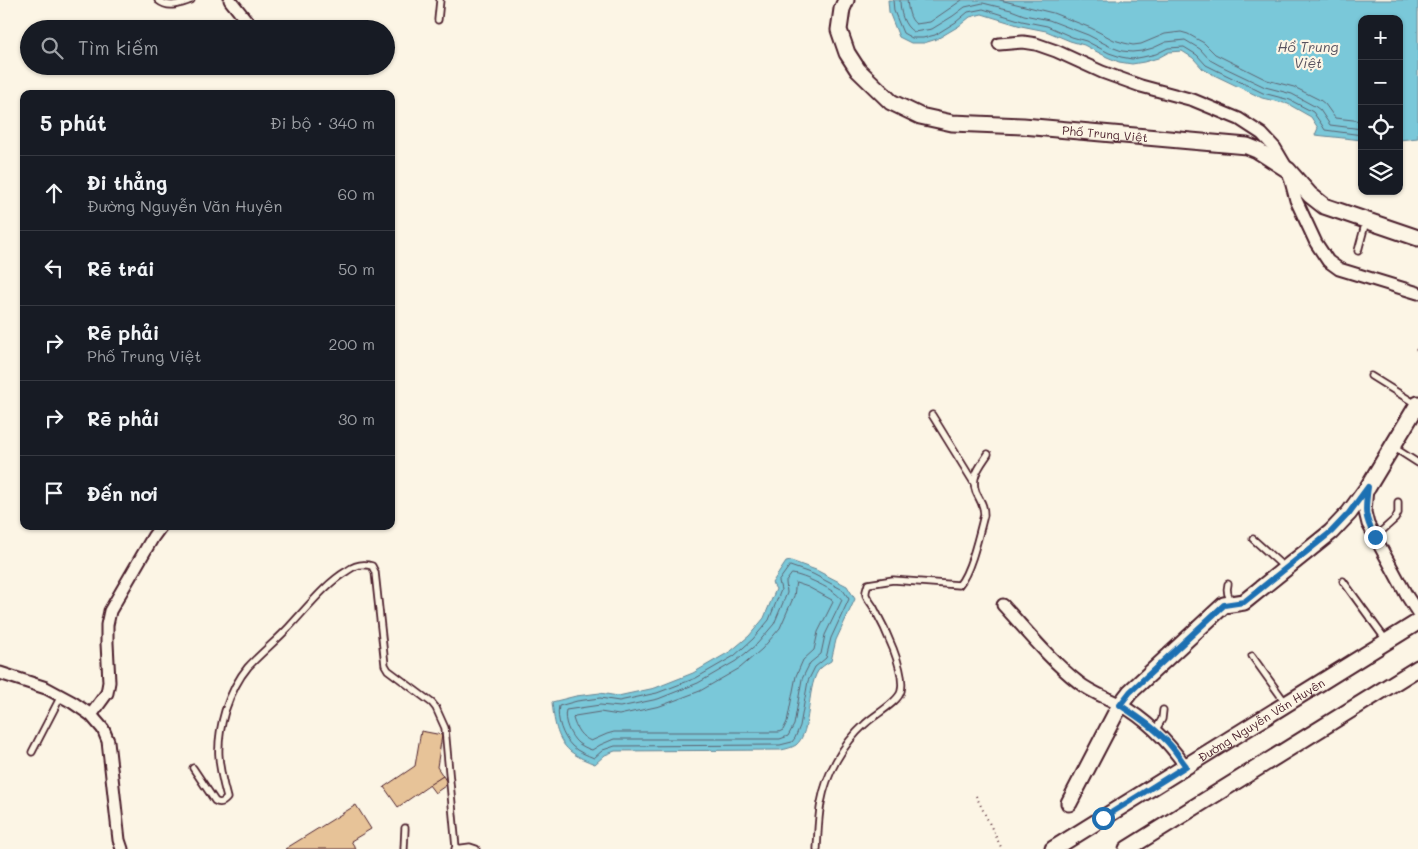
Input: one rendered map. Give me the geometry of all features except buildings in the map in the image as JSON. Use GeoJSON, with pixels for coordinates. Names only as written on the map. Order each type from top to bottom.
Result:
{"type":"FeatureCollection","features":[{"type":"Feature","properties":{"kind":"street"},"geometry":{"type":"LineString","coordinates":[[230,0],[246,20]]}},
{"type":"Feature","properties":{"kind":"street","name":"Phố Trung Việt"},"geometry":{"type":"LineString","coordinates":[[846,0],[842,9],[838,30],[847,53],[858,70],[891,102],[920,116],[952,123],[1022,126],[1247,146],[1258,150],[1288,170],[1310,195],[1324,206],[1418,238]]}},
{"type":"Feature","properties":{"kind":"street"},"geometry":{"type":"LineString","coordinates":[[999,44],[1023,42],[1036,44],[1102,72],[1193,100],[1239,118],[1262,134],[1276,148],[1288,170],[1296,200],[1316,243],[1328,261],[1339,269],[1418,293]]}},
{"type":"Feature","properties":{"kind":"street"},"geometry":{"type":"LineString","coordinates":[[1069,804],[1120,705],[1130,692],[1224,605],[1244,602],[1331,532],[1349,513],[1368,487],[1418,405]]}},
{"type":"Feature","properties":{"kind":"street"},"geometry":{"type":"LineString","coordinates":[[1368,487],[1365,512],[1368,524],[1418,613]]}},
{"type":"Feature","properties":{"kind":"street"},"geometry":{"type":"LineString","coordinates":[[91,715],[107,693],[109,682],[107,643],[110,611],[158,530]]}},
{"type":"Feature","properties":{"kind":"street"},"geometry":{"type":"LineString","coordinates":[[1003,605],[1049,655],[1079,683],[1140,718],[1171,746],[1186,766]]}},
{"type":"Feature","properties":{"kind":"street","name":"Đường Nguyễn Văn Huyên"},"geometry":{"type":"LineString","coordinates":[[1053,849],[1418,622]]}},
{"type":"Feature","properties":{"kind":"street"},"geometry":{"type":"LineString","coordinates":[[1127,849],[1418,668]]}},
{"type":"Feature","properties":{"kind":"street"},"geometry":{"type":"LineString","coordinates":[[0,673],[46,688],[61,696],[91,715],[103,729],[108,741],[119,840],[122,849]]}},
{"type":"Feature","properties":{"kind":"lane"},"geometry":{"type":"LineString","coordinates":[[158,0],[170,6],[191,0]]}},
{"type":"Feature","properties":{"kind":"lane"},"geometry":{"type":"LineString","coordinates":[[438,20],[440,0]]}},
{"type":"Feature","properties":{"kind":"lane"},"geometry":{"type":"LineString","coordinates":[[1358,251],[1366,221]]}},
{"type":"Feature","properties":{"kind":"lane"},"geometry":{"type":"LineString","coordinates":[[1371,376],[1418,405]]}},
{"type":"Feature","properties":{"kind":"lane"},"geometry":{"type":"LineString","coordinates":[[932,415],[974,483]]}},
{"type":"Feature","properties":{"kind":"lane"},"geometry":{"type":"LineString","coordinates":[[1393,447],[1418,463]]}},
{"type":"Feature","properties":{"kind":"lane"},"geometry":{"type":"LineString","coordinates":[[817,849],[821,802],[829,777],[840,754],[864,724],[895,700],[901,693],[903,680],[890,641],[874,606],[867,598],[868,584],[893,580],[959,585],[964,579],[968,568],[984,515],[984,507],[975,490],[974,483],[976,472],[988,454]]}},
{"type":"Feature","properties":{"kind":"lane"},"geometry":{"type":"LineString","coordinates":[[1375,537],[1395,519],[1398,514],[1398,502]]}},
{"type":"Feature","properties":{"kind":"lane"},"geometry":{"type":"LineString","coordinates":[[1253,539],[1286,569]]}},
{"type":"Feature","properties":{"kind":"lane"},"geometry":{"type":"LineString","coordinates":[[193,768],[215,801],[219,803],[224,802],[227,798],[220,770],[218,754],[219,736],[225,711],[234,688],[248,668],[330,585],[346,571],[357,566],[364,564],[372,566],[375,572],[385,664],[388,670],[436,708],[445,728],[455,849],[470,847],[476,849]]}},
{"type":"Feature","properties":{"kind":"lane"},"geometry":{"type":"LineString","coordinates":[[1344,581],[1388,641]]}},
{"type":"Feature","properties":{"kind":"lane"},"geometry":{"type":"LineString","coordinates":[[1228,584],[1227,594],[1234,603]]}},
{"type":"Feature","properties":{"kind":"lane"},"geometry":{"type":"LineString","coordinates":[[1252,656],[1286,704]]}},
{"type":"Feature","properties":{"kind":"lane"},"geometry":{"type":"LineString","coordinates":[[32,752],[61,696]]}},
{"type":"Feature","properties":{"kind":"lane"},"geometry":{"type":"LineString","coordinates":[[1155,731],[1162,720],[1163,710]]}},
{"type":"Feature","properties":{"kind":"lane"},"geometry":{"type":"LineString","coordinates":[[404,849],[405,828]]}},
{"type":"Feature","properties":{"kind":"path"},"geometry":{"type":"LineString","coordinates":[[976,796],[1002,849]]}},
{"type":"Feature","properties":{"kind":"water","name":"Hồ Trung Việt"},"geometry":{"type":"Polygon","coordinates":[[[888,0],[1418,0],[1418,138],[1403,140],[1403,15],[1358,15],[1358,140],[1315,135],[1318,128],[1311,117],[1288,104],[1262,98],[1214,75],[1203,69],[1193,58],[1182,51],[1169,52],[1144,62],[1132,64],[1119,62],[1084,45],[1046,31],[1021,26],[982,14],[970,17],[937,39],[924,43],[911,43],[899,37],[889,12],[888,0]]]}},
{"type":"Feature","properties":{"kind":"water"},"geometry":{"type":"Polygon","coordinates":[[[791,561],[816,570],[847,586],[855,599],[836,640],[831,661],[818,671],[814,679],[807,721],[801,739],[796,745],[781,750],[615,751],[605,755],[595,764],[576,755],[565,746],[556,728],[552,702],[600,693],[618,696],[655,688],[693,673],[731,651],[749,636],[764,618],[776,589],[772,583],[786,562],[791,561]]]}},
{"type":"Feature","properties":{"kind":"route"},"geometry":{"type":"LineString","coordinates":[[1103,818],[1186,766],[1166,741],[1140,718],[1120,705],[1130,692],[1224,605],[1244,602],[1331,532],[1349,513],[1368,487],[1365,512],[1368,524],[1375,537]]}}]}
